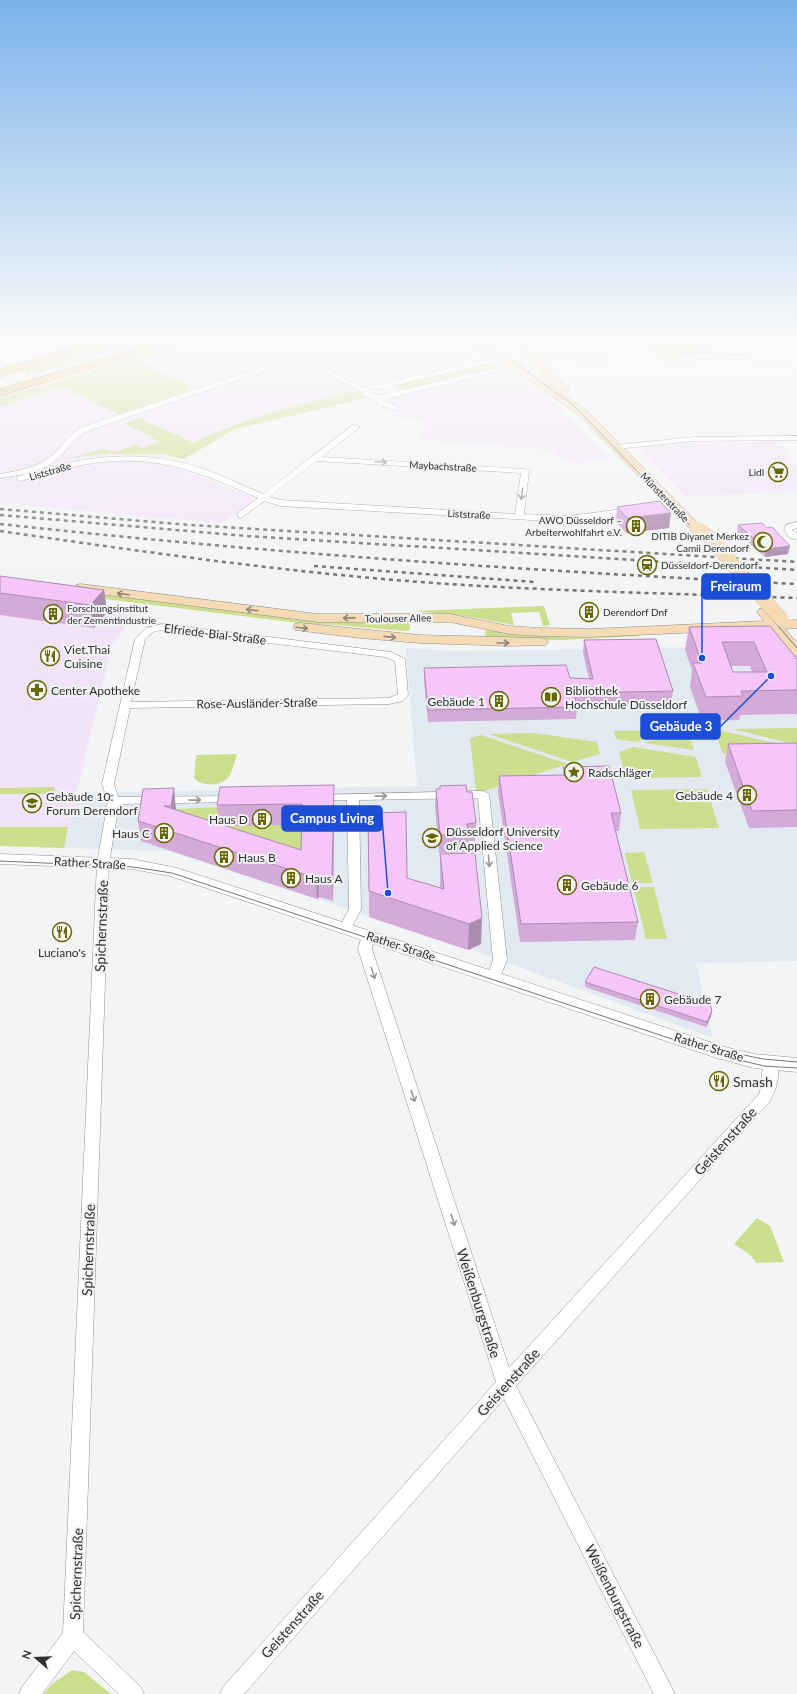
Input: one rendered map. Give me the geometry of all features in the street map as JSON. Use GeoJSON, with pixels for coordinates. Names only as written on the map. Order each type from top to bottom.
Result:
{"type":"FeatureCollection","features":[{"type":"Feature","properties":{"kind":"main road","name":"Münsterstraße"},"geometry":{"type":"LineString","coordinates":[[588,418],[617,447],[668,506],[708,536],[716,544],[787,628],[797,652]]}},
{"type":"Feature","properties":{"kind":"main road","name":"Toulouser Allee"},"geometry":{"type":"LineString","coordinates":[[70,592],[318,618],[450,618],[498,628],[540,632],[591,633],[787,628],[550,642],[464,642],[414,639],[308,628],[70,592]]}},
{"type":"Feature","properties":{"kind":"main road"},"geometry":{"type":"LineString","coordinates":[[464,642],[452,637],[450,631],[455,627],[465,625],[498,628]]}},
{"type":"Feature","properties":{"kind":"street"},"geometry":{"type":"LineString","coordinates":[[0,476],[27,470],[46,463],[59,452],[68,440],[85,429],[117,418]]}},
{"type":"Feature","properties":{"kind":"street"},"geometry":{"type":"LineString","coordinates":[[241,515],[265,499],[314,458],[356,427]]}},
{"type":"Feature","properties":{"kind":"street"},"geometry":{"type":"LineString","coordinates":[[617,447],[694,439],[797,438]]}},
{"type":"Feature","properties":{"kind":"street","name":"Liststraße"},"geometry":{"type":"LineString","coordinates":[[20,479],[72,464],[118,458],[137,458],[164,461],[192,467],[265,499],[281,503],[568,519],[642,510]]}},
{"type":"Feature","properties":{"kind":"street","name":"Maybachstraße"},"geometry":{"type":"LineString","coordinates":[[314,458],[525,471],[519,517]]}},
{"type":"Feature","properties":{"kind":"street"},"geometry":{"type":"LineString","coordinates":[[793,526],[790,533],[797,537]]}},
{"type":"Feature","properties":{"kind":"street","name":"Elfriede-Bial-Straße"},"geometry":{"type":"LineString","coordinates":[[103,863],[114,802],[108,784],[140,640],[144,632],[151,628],[162,627],[395,656],[400,659],[403,695],[399,699],[389,701]]}},
{"type":"Feature","properties":{"kind":"street","name":"Rose-Ausländer-Straße"},"geometry":{"type":"LineString","coordinates":[[125,705],[389,701]]}},
{"type":"Feature","properties":{"kind":"street"},"geometry":{"type":"LineString","coordinates":[[307,798],[483,794],[500,960],[494,977]]}},
{"type":"Feature","properties":{"kind":"street"},"geometry":{"type":"LineString","coordinates":[[345,928],[355,909],[353,797]]}},
{"type":"Feature","properties":{"kind":"street"},"geometry":{"type":"LineString","coordinates":[[114,802],[245,799]]}},
{"type":"Feature","properties":{"kind":"street","name":"Rather Straße"},"geometry":{"type":"LineString","coordinates":[[0,859],[148,866],[172,871],[723,1052],[770,1064],[797,1065]]}},
{"type":"Feature","properties":{"kind":"street","name":"Spichernstraße"},"geometry":{"type":"LineString","coordinates":[[29,1694],[73,1636],[103,863]]}},
{"type":"Feature","properties":{"kind":"street","name":"Weißenburgstraße"},"geometry":{"type":"LineString","coordinates":[[368,935],[365,949],[506,1384],[665,1694]]}},
{"type":"Feature","properties":{"kind":"street","name":"Geistenstraße"},"geometry":{"type":"LineString","coordinates":[[230,1694],[506,1384],[765,1097],[770,1085],[770,1064]]}},
{"type":"Feature","properties":{"kind":"street","name":"Spichernstraße"},"geometry":{"type":"LineString","coordinates":[[73,1636],[134,1694]]}},
{"type":"Feature","properties":{"kind":"shaded area"},"geometry":{"type":"Polygon","coordinates":[[[0,418],[253,418],[239,422],[161,457],[164,462],[174,467],[252,497],[252,503],[222,523],[0,503],[0,418]]]}},
{"type":"Feature","properties":{"kind":"shaded area"},"geometry":{"type":"Polygon","coordinates":[[[394,418],[570,418],[609,458],[585,460],[586,464],[577,464],[561,459],[551,450],[420,440],[428,420],[394,418]]]}},
{"type":"Feature","properties":{"kind":"shaded area"},"geometry":{"type":"Polygon","coordinates":[[[781,442],[797,471],[797,491],[686,497],[640,451],[642,448],[689,443],[781,442]]]}},
{"type":"Feature","properties":{"kind":"shaded area"},"geometry":{"type":"Polygon","coordinates":[[[0,595],[137,613],[112,644],[64,848],[0,846],[0,595]]]}},
{"type":"Feature","properties":{"kind":"shaded area","name":"Düsseldorf University of Applied Science"},"geometry":{"type":"Polygon","coordinates":[[[763,646],[797,690],[797,961],[696,963],[713,1038],[481,953],[169,851],[64,848],[77,793],[417,786],[406,648],[456,651],[763,646]]]}},
{"type":"Feature","properties":{"kind":"green space"},"geometry":{"type":"Polygon","coordinates":[[[139,418],[194,443],[234,425],[254,418],[282,418],[235,429],[184,459],[168,456],[166,454],[102,454],[65,459],[103,449],[114,452],[136,445],[142,448],[159,442],[150,437],[152,436],[124,424],[139,418]]]}},
{"type":"Feature","properties":{"kind":"green space"},"geometry":{"type":"Polygon","coordinates":[[[0,580],[304,620],[410,620],[410,630],[404,631],[338,625],[307,624],[0,586],[0,580]]]}},
{"type":"Feature","properties":{"kind":"green space"},"geometry":{"type":"Polygon","coordinates":[[[544,606],[550,625],[543,626],[539,612],[511,613],[514,625],[465,616],[413,611],[544,606]]]}},
{"type":"Feature","properties":{"kind":"green space"},"geometry":{"type":"Polygon","coordinates":[[[486,630],[515,634],[638,633],[640,636],[562,640],[484,640],[486,630]]]}},
{"type":"Feature","properties":{"kind":"green space"},"geometry":{"type":"Polygon","coordinates":[[[797,728],[797,745],[733,729],[797,728]]]}},
{"type":"Feature","properties":{"kind":"green space"},"geometry":{"type":"Polygon","coordinates":[[[671,730],[637,742],[616,739],[614,731],[671,730]]]}},
{"type":"Feature","properties":{"kind":"green space"},"geometry":{"type":"Polygon","coordinates":[[[687,730],[694,750],[644,743],[684,731],[687,730]]]}},
{"type":"Feature","properties":{"kind":"green space"},"geometry":{"type":"Polygon","coordinates":[[[714,730],[794,747],[783,753],[723,754],[714,730]]]}},
{"type":"Feature","properties":{"kind":"green space"},"geometry":{"type":"Polygon","coordinates":[[[534,733],[597,742],[600,754],[572,762],[489,734],[534,733]]]}},
{"type":"Feature","properties":{"kind":"green space"},"geometry":{"type":"Polygon","coordinates":[[[481,735],[568,764],[484,791],[476,791],[470,738],[481,735]]]}},
{"type":"Feature","properties":{"kind":"green space"},"geometry":{"type":"Polygon","coordinates":[[[633,747],[696,757],[702,777],[635,778],[633,769],[628,769],[630,778],[626,778],[619,752],[633,747]]]}},
{"type":"Feature","properties":{"kind":"green space"},"geometry":{"type":"Polygon","coordinates":[[[237,754],[230,775],[223,782],[218,784],[207,784],[197,781],[194,778],[196,755],[237,754]]]}},
{"type":"Feature","properties":{"kind":"green space"},"geometry":{"type":"Polygon","coordinates":[[[55,787],[53,794],[0,794],[0,788],[55,787]]]}},
{"type":"Feature","properties":{"kind":"green space"},"geometry":{"type":"Polygon","coordinates":[[[707,789],[719,828],[640,829],[631,790],[707,789]]]}},
{"type":"Feature","properties":{"kind":"green space"},"geometry":{"type":"Polygon","coordinates":[[[222,807],[303,824],[330,862],[334,864],[332,880],[174,829],[176,809],[222,807]]]}},
{"type":"Feature","properties":{"kind":"green space"},"geometry":{"type":"Polygon","coordinates":[[[0,827],[68,827],[64,848],[0,846],[0,827]]]}},
{"type":"Feature","properties":{"kind":"green space"},"geometry":{"type":"Polygon","coordinates":[[[644,852],[653,883],[632,883],[625,853],[644,852]]]}},
{"type":"Feature","properties":{"kind":"green space"},"geometry":{"type":"Polygon","coordinates":[[[633,887],[654,887],[667,939],[646,939],[633,887]]]}},
{"type":"Feature","properties":{"kind":"green space"},"geometry":{"type":"Polygon","coordinates":[[[757,1218],[770,1226],[784,1262],[757,1263],[749,1254],[734,1244],[757,1218]]]}},
{"type":"Feature","properties":{"kind":"green space"},"geometry":{"type":"Polygon","coordinates":[[[72,1670],[84,1672],[111,1694],[43,1694],[52,1684],[72,1670]]]}},
{"type":"Feature","properties":{"kind":"building"},"geometry":{"type":"Polygon","coordinates":[[[660,501],[671,513],[627,518],[617,507],[660,501]]]}},
{"type":"Feature","properties":{"kind":"building"},"geometry":{"type":"Polygon","coordinates":[[[762,523],[767,528],[772,527],[790,546],[766,549],[738,525],[762,523]]]}},
{"type":"Feature","properties":{"kind":"building"},"geometry":{"type":"Polygon","coordinates":[[[0,576],[104,590],[90,605],[0,593],[0,576]]]}},
{"type":"Feature","properties":{"kind":"building"},"geometry":{"type":"Polygon","coordinates":[[[770,626],[797,659],[797,690],[741,691],[743,696],[706,697],[693,663],[702,663],[689,627],[770,626]],[[722,642],[733,672],[767,672],[754,642],[722,642]]]}},
{"type":"Feature","properties":{"kind":"building"},"geometry":{"type":"Polygon","coordinates":[[[656,639],[673,691],[574,693],[577,707],[428,710],[424,668],[566,665],[570,678],[593,679],[584,640],[656,639]]]}},
{"type":"Feature","properties":{"kind":"building","name":"Gebäude 4"},"geometry":{"type":"Polygon","coordinates":[[[797,743],[797,810],[752,811],[728,744],[797,743]]]}},
{"type":"Feature","properties":{"kind":"building","name":"Gebäude 6"},"geometry":{"type":"Polygon","coordinates":[[[609,766],[621,813],[611,813],[638,922],[521,924],[499,776],[565,775],[563,767],[609,766]]]}},
{"type":"Feature","properties":{"kind":"building"},"geometry":{"type":"Polygon","coordinates":[[[334,785],[332,880],[318,876],[316,878],[138,821],[143,789],[174,788],[171,806],[164,806],[301,850],[302,804],[217,805],[220,787],[334,785]]]}},
{"type":"Feature","properties":{"kind":"building"},"geometry":{"type":"Polygon","coordinates":[[[466,785],[467,792],[472,792],[476,823],[467,824],[468,835],[440,835],[436,789],[440,789],[440,786],[466,785]]]}},
{"type":"Feature","properties":{"kind":"building"},"geometry":{"type":"Polygon","coordinates":[[[406,812],[407,878],[444,889],[440,854],[475,853],[482,918],[469,924],[369,891],[368,813],[406,812]]]}},
{"type":"Feature","properties":{"kind":"building","name":"Gebäude 7"},"geometry":{"type":"Polygon","coordinates":[[[594,967],[688,997],[708,997],[712,1011],[707,1022],[585,982],[594,967]]]}},
{"type":"Feature","properties":{"kind":"tram line"},"geometry":{"type":"LineString","coordinates":[[586,418],[704,540],[797,648]]}},
{"type":"Feature","properties":{"kind":"tram line"},"geometry":{"type":"LineString","coordinates":[[0,861],[133,867],[172,873],[723,1056],[764,1066],[797,1068]]}},
{"type":"Feature","properties":{"kind":"tram line"},"geometry":{"type":"LineString","coordinates":[[734,1053],[763,1059],[797,1062]]}},
{"type":"Feature","properties":{"kind":"railway"},"geometry":{"type":"LineString","coordinates":[[0,509],[190,525],[797,562]]}},
{"type":"Feature","properties":{"kind":"railway"},"geometry":{"type":"LineString","coordinates":[[0,515],[247,536],[797,570]]}},
{"type":"Feature","properties":{"kind":"railway"},"geometry":{"type":"LineString","coordinates":[[0,524],[199,544],[398,560],[797,584]]}},
{"type":"Feature","properties":{"kind":"railway"},"geometry":{"type":"LineString","coordinates":[[0,531],[247,565],[346,576],[445,584],[546,589],[797,598]]}},
{"type":"Feature","properties":{"kind":"railway"},"geometry":{"type":"LineString","coordinates":[[314,566],[535,582]]}},
{"type":"Feature","properties":{"kind":"place","name":"Lidl"},"geometry":{"type":"Point","coordinates":[778,472]}},
{"type":"Feature","properties":{"kind":"place","name":"AWO Düsseldorf – Arbeiterwohlfahrt e.V."},"geometry":{"type":"Point","coordinates":[636,526]}},
{"type":"Feature","properties":{"kind":"place","name":"DITIB Diyanet Merkez Camii Derendorf"},"geometry":{"type":"Point","coordinates":[763,542]}},
{"type":"Feature","properties":{"kind":"place","name":"Düsseldorf-Derendorf"},"geometry":{"type":"Point","coordinates":[647,565]}},
{"type":"Feature","properties":{"kind":"place","name":"Derendorf Dnf"},"geometry":{"type":"Point","coordinates":[589,612]}},
{"type":"Feature","properties":{"kind":"place","name":"Forschungsinstitut der Zementindustrie"},"geometry":{"type":"Point","coordinates":[53,614]}},
{"type":"Feature","properties":{"kind":"place","name":"Viet.Thai Cuisine"},"geometry":{"type":"Point","coordinates":[50,656]}},
{"type":"Feature","properties":{"kind":"place","name":"Freiraum"},"geometry":{"type":"Point","coordinates":[702,658]}},
{"type":"Feature","properties":{"kind":"place","name":"Gebäude 3"},"geometry":{"type":"Point","coordinates":[771,676]}},
{"type":"Feature","properties":{"kind":"place","name":"Center Apotheke"},"geometry":{"type":"Point","coordinates":[37,690]}},
{"type":"Feature","properties":{"kind":"place","name":"Bibliothek Hochschule Düsseldorf"},"geometry":{"type":"Point","coordinates":[551,697]}},
{"type":"Feature","properties":{"kind":"place","name":"Gebäude 1"},"geometry":{"type":"Point","coordinates":[499,701]}},
{"type":"Feature","properties":{"kind":"place","name":"Radschläger"},"geometry":{"type":"Point","coordinates":[574,772]}},
{"type":"Feature","properties":{"kind":"place","name":"Gebäude 4"},"geometry":{"type":"Point","coordinates":[747,795]}},
{"type":"Feature","properties":{"kind":"place","name":"Gebäude 10: Forum Derendorf"},"geometry":{"type":"Point","coordinates":[32,803]}},
{"type":"Feature","properties":{"kind":"place","name":"Haus D"},"geometry":{"type":"Point","coordinates":[262,819]}},
{"type":"Feature","properties":{"kind":"place","name":"Haus C"},"geometry":{"type":"Point","coordinates":[164,833]}},
{"type":"Feature","properties":{"kind":"place","name":"Düsseldorf University of Applied Science"},"geometry":{"type":"Point","coordinates":[432,838]}},
{"type":"Feature","properties":{"kind":"place","name":"Haus B"},"geometry":{"type":"Point","coordinates":[224,857]}},
{"type":"Feature","properties":{"kind":"place","name":"Haus A"},"geometry":{"type":"Point","coordinates":[291,878]}},
{"type":"Feature","properties":{"kind":"place","name":"Gebäude 6"},"geometry":{"type":"Point","coordinates":[567,885]}},
{"type":"Feature","properties":{"kind":"place","name":"Campus Living"},"geometry":{"type":"Point","coordinates":[388,893]}},
{"type":"Feature","properties":{"kind":"place","name":"Luciano's"},"geometry":{"type":"Point","coordinates":[62,932]}},
{"type":"Feature","properties":{"kind":"place","name":"Gebäude 7"},"geometry":{"type":"Point","coordinates":[650,999]}},
{"type":"Feature","properties":{"kind":"place","name":"Smash"},"geometry":{"type":"Point","coordinates":[719,1081]}}]}
